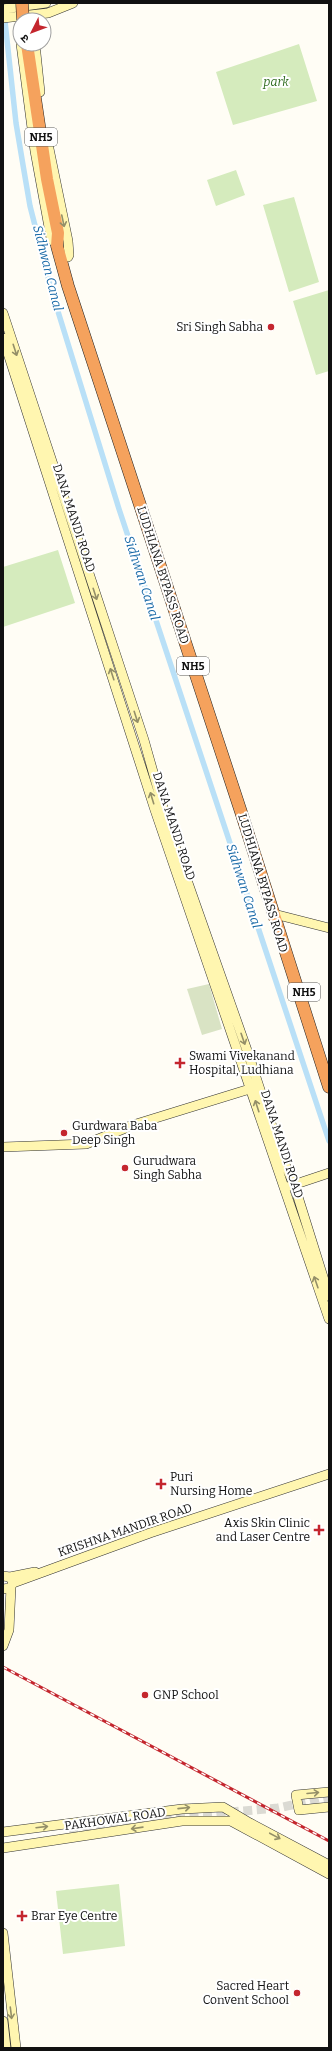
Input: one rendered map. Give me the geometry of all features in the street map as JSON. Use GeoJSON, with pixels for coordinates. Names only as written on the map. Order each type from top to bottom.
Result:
{"type":"FeatureCollection","features":[{"type":"Feature","properties":{"kind":"highway","name":"NH5"},"geometry":{"type":"LineString","coordinates":[[28,52],[47,179],[57,232],[57,246]]}},
{"type":"Feature","properties":{"kind":"highway","name":"NH5"},"geometry":{"type":"LineString","coordinates":[[57,232],[63,242],[68,257]]}},
{"type":"Feature","properties":{"kind":"highway","name":"LUDHIANA BYPASS ROAD"},"geometry":{"type":"LineString","coordinates":[[57,246],[108,409],[126,459],[329,1087]]}},
{"type":"Feature","properties":{"kind":"highway","name":"LUDHIANA BYPASS ROAD"},"geometry":{"type":"LineString","coordinates":[[68,257],[74,284],[113,408],[131,457],[222,740],[248,813],[278,915],[329,1068]]}},
{"type":"Feature","properties":{"kind":"street"},"geometry":{"type":"LineString","coordinates":[[3,9],[24,12],[46,3]]}},
{"type":"Feature","properties":{"kind":"street"},"geometry":{"type":"LineString","coordinates":[[50,12],[73,3]]}},
{"type":"Feature","properties":{"kind":"street"},"geometry":{"type":"LineString","coordinates":[[22,52],[35,151],[51,238],[57,246]]}},
{"type":"Feature","properties":{"kind":"street"},"geometry":{"type":"LineString","coordinates":[[36,52],[44,122],[53,173],[68,240],[68,257]]}},
{"type":"Feature","properties":{"kind":"street"},"geometry":{"type":"LineString","coordinates":[[3,313],[144,740],[170,832],[255,1088],[294,1184],[329,1296]]}},
{"type":"Feature","properties":{"kind":"street","name":"DANA MANDI ROAD"},"geometry":{"type":"LineString","coordinates":[[3,338],[155,810],[255,1088],[284,1188],[329,1319]]}},
{"type":"Feature","properties":{"kind":"street"},"geometry":{"type":"LineString","coordinates":[[278,915],[329,928]]}},
{"type":"Feature","properties":{"kind":"street"},"geometry":{"type":"LineString","coordinates":[[3,1147],[86,1144],[133,1125],[255,1088]]}},
{"type":"Feature","properties":{"kind":"street"},"geometry":{"type":"LineString","coordinates":[[284,1188],[329,1173]]}},
{"type":"Feature","properties":{"kind":"street","name":"KRISHNA MANDIR ROAD"},"geometry":{"type":"LineString","coordinates":[[8,1582],[28,1579],[42,1572],[150,1533],[329,1474]]}},
{"type":"Feature","properties":{"kind":"street"},"geometry":{"type":"LineString","coordinates":[[3,1646],[9,1630],[8,1582]]}},
{"type":"Feature","properties":{"kind":"street"},"geometry":{"type":"LineString","coordinates":[[329,1792],[296,1795],[299,1810],[329,1807]]}},
{"type":"Feature","properties":{"kind":"street","name":"PAKHOWAL ROAD"},"geometry":{"type":"LineString","coordinates":[[3,1832],[182,1809],[223,1807],[247,1826]]}},
{"type":"Feature","properties":{"kind":"street","name":"PAKHOWAL ROAD"},"geometry":{"type":"LineString","coordinates":[[3,1848],[182,1821],[231,1821],[247,1826]]}},
{"type":"Feature","properties":{"kind":"street"},"geometry":{"type":"LineString","coordinates":[[247,1826],[329,1865]]}},
{"type":"Feature","properties":{"kind":"street"},"geometry":{"type":"LineString","coordinates":[[247,1826],[329,1874]]}},
{"type":"Feature","properties":{"kind":"street"},"geometry":{"type":"LineString","coordinates":[[3,1933],[16,2048]]}},
{"type":"Feature","properties":{"kind":"street"},"geometry":{"type":"LineString","coordinates":[[3,2021],[6,2048]]}},
{"type":"Feature","properties":{"kind":"green space","name":"park"},"geometry":{"type":"Polygon","coordinates":[[[299,44],[317,101],[233,125],[216,72],[299,44]]]}},
{"type":"Feature","properties":{"kind":"green space"},"geometry":{"type":"Polygon","coordinates":[[[236,170],[245,195],[216,206],[207,180],[236,170]]]}},
{"type":"Feature","properties":{"kind":"green space"},"geometry":{"type":"Polygon","coordinates":[[[294,197],[319,282],[289,292],[263,205],[294,197]]]}},
{"type":"Feature","properties":{"kind":"green space"},"geometry":{"type":"Polygon","coordinates":[[[329,290],[329,371],[316,375],[293,301],[329,290]]]}},
{"type":"Feature","properties":{"kind":"green space"},"geometry":{"type":"Polygon","coordinates":[[[58,550],[75,603],[3,627],[3,567],[58,550]]]}},
{"type":"Feature","properties":{"kind":"green space"},"geometry":{"type":"Polygon","coordinates":[[[209,984],[222,1029],[202,1035],[187,989],[209,984]]]}},
{"type":"Feature","properties":{"kind":"green space"},"geometry":{"type":"Polygon","coordinates":[[[119,1884],[125,1946],[63,1954],[56,1891],[119,1884]]]}},
{"type":"Feature","properties":{"kind":"waterway","name":"Sidhwan Canal"},"geometry":{"type":"LineString","coordinates":[[3,3],[16,123],[23,165],[30,206],[52,292],[119,509],[329,1141]]}},
{"type":"Feature","properties":{"kind":"tunnel"},"geometry":{"type":"LineString","coordinates":[[69,1831],[170,1817],[278,1808],[329,1797]]}},
{"type":"Feature","properties":{"kind":"railway"},"geometry":{"type":"LineString","coordinates":[[3,1667],[329,1841]]}},
{"type":"Feature","properties":{"kind":"place","name":"Sri Singh Sabha"},"geometry":{"type":"Point","coordinates":[271,327]}},
{"type":"Feature","properties":{"kind":"place","name":"Swami Vivekanand Hospital, Ludhiana"},"geometry":{"type":"Point","coordinates":[180,1063]}},
{"type":"Feature","properties":{"kind":"place","name":"Gurdwara Baba Deep Singh"},"geometry":{"type":"Point","coordinates":[64,1133]}},
{"type":"Feature","properties":{"kind":"place","name":"Gurudwara Singh Sabha"},"geometry":{"type":"Point","coordinates":[125,1168]}},
{"type":"Feature","properties":{"kind":"place","name":"Puri Nursing Home"},"geometry":{"type":"Point","coordinates":[161,1484]}},
{"type":"Feature","properties":{"kind":"place","name":"Axis Skin Clinic and Laser Centre"},"geometry":{"type":"Point","coordinates":[319,1530]}},
{"type":"Feature","properties":{"kind":"place","name":"GNP School"},"geometry":{"type":"Point","coordinates":[145,1695]}},
{"type":"Feature","properties":{"kind":"place","name":"Brar Eye Centre"},"geometry":{"type":"Point","coordinates":[22,1916]}},
{"type":"Feature","properties":{"kind":"place","name":"Sacred Heart Convent School"},"geometry":{"type":"Point","coordinates":[297,1993]}}]}
